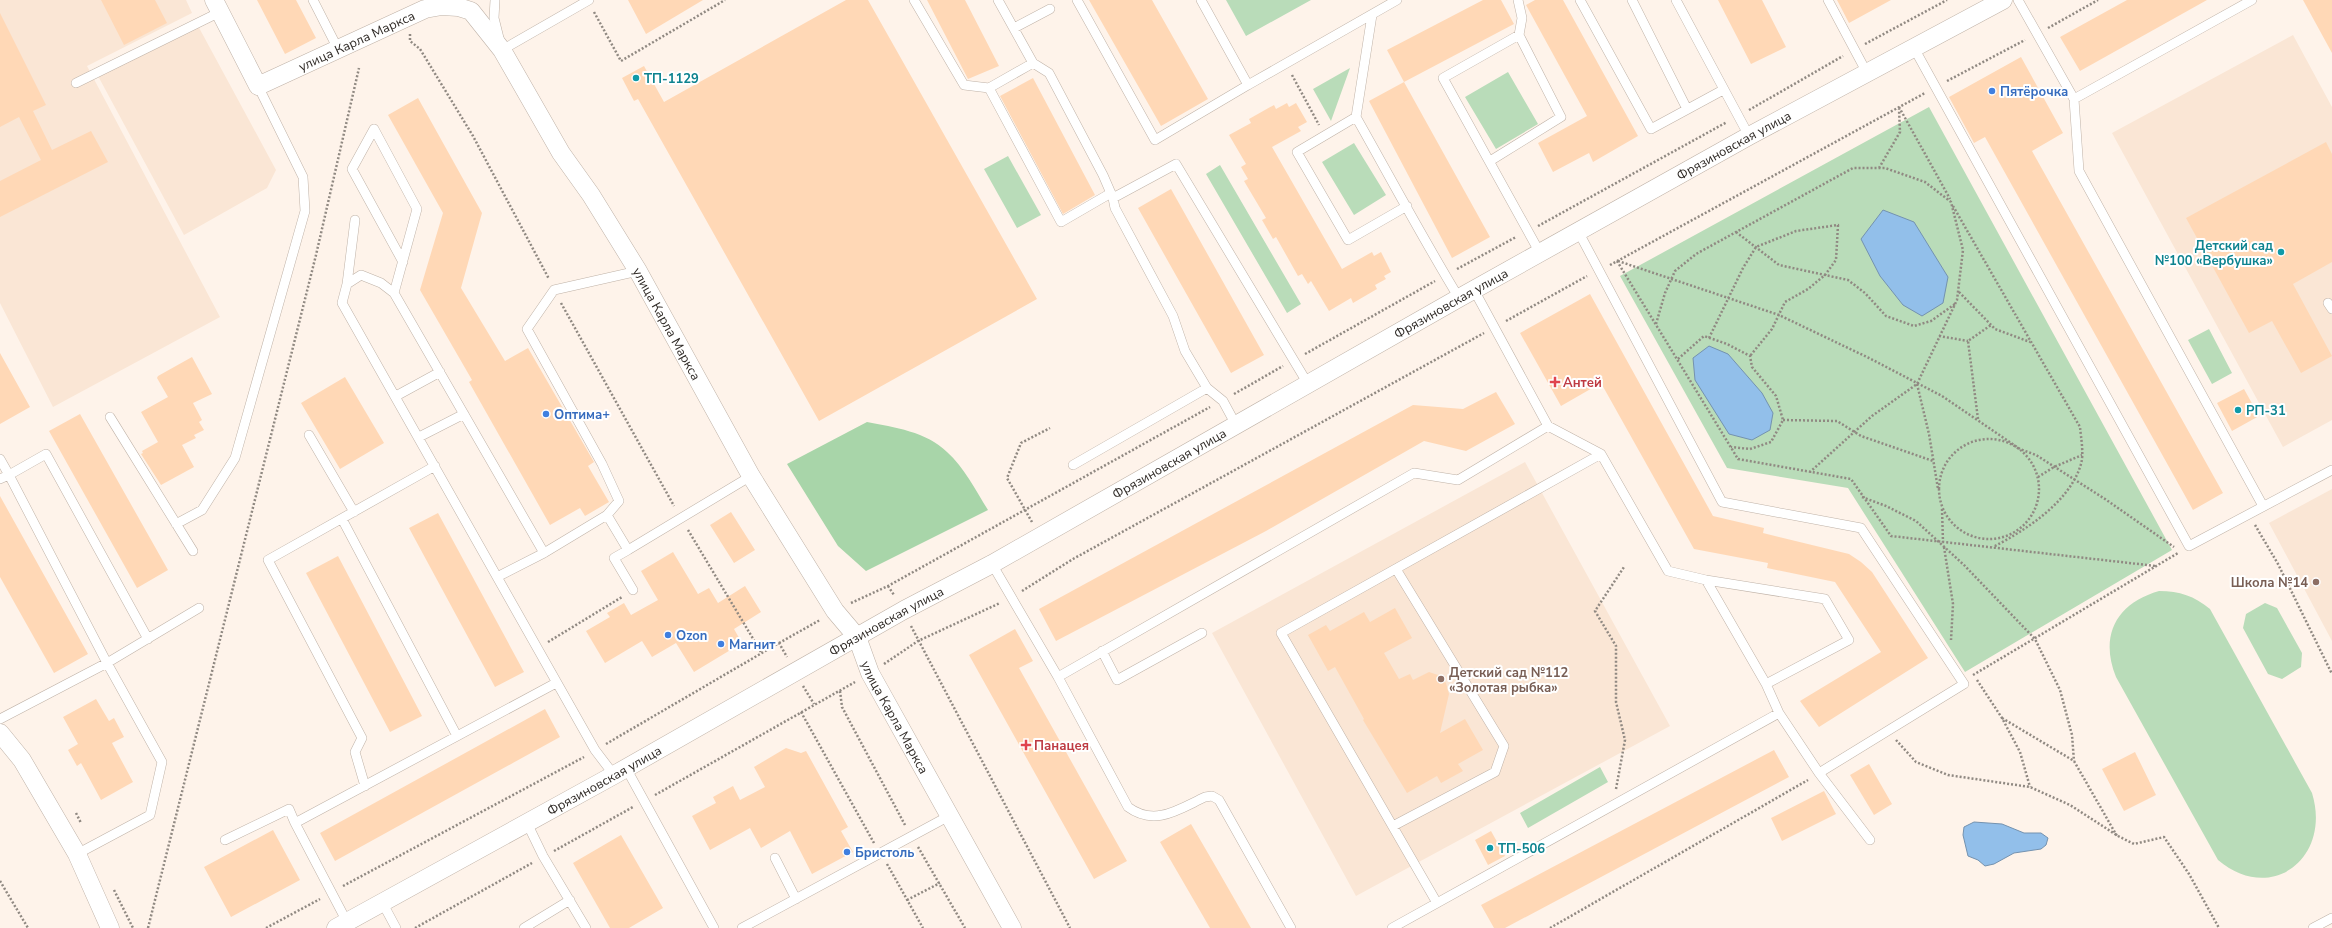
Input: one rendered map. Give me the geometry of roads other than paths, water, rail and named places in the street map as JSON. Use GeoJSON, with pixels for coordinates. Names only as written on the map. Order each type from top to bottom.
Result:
{"type":"FeatureCollection","features":[{"type":"Feature","properties":{"kind":"street","name":"Фрязиновская улица"},"geometry":{"type":"LineString","coordinates":[[341,925],[620,771],[904,610],[992,564],[1578,231],[1749,136],[2003,0]]}},
{"type":"Feature","properties":{"kind":"street"},"geometry":{"type":"LineString","coordinates":[[217,6],[258,86]]}},
{"type":"Feature","properties":{"kind":"street","name":"улица Карла Маркса"},"geometry":{"type":"LineString","coordinates":[[258,86],[425,9],[442,6],[458,7],[471,11],[502,50],[561,153],[591,195],[638,271],[751,476],[835,611],[857,637],[870,673],[1012,928]]}},
{"type":"Feature","properties":{"kind":"street"},"geometry":{"type":"LineString","coordinates":[[0,733],[22,760],[77,854],[110,928]]}},
{"type":"Feature","properties":{"kind":"lane"},"geometry":{"type":"LineString","coordinates":[[313,0],[338,49]]}},
{"type":"Feature","properties":{"kind":"lane"},"geometry":{"type":"LineString","coordinates":[[495,0],[494,18],[502,50],[588,0]]}},
{"type":"Feature","properties":{"kind":"lane"},"geometry":{"type":"LineString","coordinates":[[914,0],[964,85],[989,88],[1033,63]]}},
{"type":"Feature","properties":{"kind":"lane"},"geometry":{"type":"LineString","coordinates":[[998,0],[1033,63],[1048,73],[1103,175],[1112,196],[1115,208],[1173,316],[1185,351],[1207,388],[1223,401],[1236,425]]}},
{"type":"Feature","properties":{"kind":"lane"},"geometry":{"type":"LineString","coordinates":[[1078,0],[1155,140],[1397,0]]}},
{"type":"Feature","properties":{"kind":"lane"},"geometry":{"type":"LineString","coordinates":[[1201,0],[1248,85]]}},
{"type":"Feature","properties":{"kind":"lane"},"geometry":{"type":"LineString","coordinates":[[1490,161],[1562,117],[1519,35],[1522,18],[1518,0]]}},
{"type":"Feature","properties":{"kind":"lane"},"geometry":{"type":"LineString","coordinates":[[1580,0],[1651,129],[1723,90]]}},
{"type":"Feature","properties":{"kind":"lane"},"geometry":{"type":"LineString","coordinates":[[1632,0],[1687,109]]}},
{"type":"Feature","properties":{"kind":"lane"},"geometry":{"type":"LineString","coordinates":[[1676,0],[1749,136]]}},
{"type":"Feature","properties":{"kind":"lane"},"geometry":{"type":"LineString","coordinates":[[1828,0],[1867,74]]}},
{"type":"Feature","properties":{"kind":"lane"},"geometry":{"type":"LineString","coordinates":[[2018,0],[2074,99],[2079,171],[2263,506]]}},
{"type":"Feature","properties":{"kind":"lane"},"geometry":{"type":"LineString","coordinates":[[2074,99],[2252,0]]}},
{"type":"Feature","properties":{"kind":"lane"},"geometry":{"type":"LineString","coordinates":[[76,83],[217,6]]}},
{"type":"Feature","properties":{"kind":"lane"},"geometry":{"type":"LineString","coordinates":[[1014,28],[1050,9]]}},
{"type":"Feature","properties":{"kind":"lane"},"geometry":{"type":"LineString","coordinates":[[1372,15],[1356,117],[1445,276],[1466,294],[1494,327],[1548,426],[1602,454],[1668,571],[1706,580],[1825,599],[1849,640],[1766,684]]}},
{"type":"Feature","properties":{"kind":"lane"},"geometry":{"type":"LineString","coordinates":[[1519,35],[1443,78],[1540,253]]}},
{"type":"Feature","properties":{"kind":"lane"},"geometry":{"type":"LineString","coordinates":[[1914,48],[2189,546],[2332,470]]}},
{"type":"Feature","properties":{"kind":"lane"},"geometry":{"type":"LineString","coordinates":[[176,524],[202,510],[235,458],[305,211],[303,177],[258,86]]}},
{"type":"Feature","properties":{"kind":"lane"},"geometry":{"type":"LineString","coordinates":[[989,88],[1061,222],[1176,164],[1308,384]]}},
{"type":"Feature","properties":{"kind":"lane"},"geometry":{"type":"LineString","coordinates":[[1356,117],[1297,152],[1348,240],[1407,206]]}},
{"type":"Feature","properties":{"kind":"lane"},"geometry":{"type":"LineString","coordinates":[[394,293],[403,262],[417,209],[374,129],[352,169],[403,262]]}},
{"type":"Feature","properties":{"kind":"lane"},"geometry":{"type":"LineString","coordinates":[[355,220],[347,284],[342,303],[595,750],[620,771],[645,800],[714,928]]}},
{"type":"Feature","properties":{"kind":"lane"},"geometry":{"type":"LineString","coordinates":[[1578,231],[1722,502],[1861,528],[1964,684],[1819,773]]}},
{"type":"Feature","properties":{"kind":"lane"},"geometry":{"type":"LineString","coordinates":[[497,577],[544,553],[607,515],[619,501],[602,464],[527,329],[554,290],[638,271]]}},
{"type":"Feature","properties":{"kind":"lane"},"geometry":{"type":"LineString","coordinates":[[347,284],[361,275],[382,282],[394,293],[544,553]]}},
{"type":"Feature","properties":{"kind":"lane"},"geometry":{"type":"LineString","coordinates":[[396,396],[440,372]]}},
{"type":"Feature","properties":{"kind":"lane"},"geometry":{"type":"LineString","coordinates":[[1072,465],[1207,388]]}},
{"type":"Feature","properties":{"kind":"lane"},"geometry":{"type":"LineString","coordinates":[[419,437],[464,414]]}},
{"type":"Feature","properties":{"kind":"lane"},"geometry":{"type":"LineString","coordinates":[[110,416],[193,551]]}},
{"type":"Feature","properties":{"kind":"lane"},"geometry":{"type":"LineString","coordinates":[[1058,676],[1414,473],[1458,480],[1548,426]]}},
{"type":"Feature","properties":{"kind":"lane"},"geometry":{"type":"LineString","coordinates":[[309,435],[354,512]]}},
{"type":"Feature","properties":{"kind":"lane"},"geometry":{"type":"LineString","coordinates":[[0,479],[46,454],[148,639]]}},
{"type":"Feature","properties":{"kind":"lane"},"geometry":{"type":"LineString","coordinates":[[1437,903],[1282,633],[1602,454]]}},
{"type":"Feature","properties":{"kind":"lane"},"geometry":{"type":"LineString","coordinates":[[0,459],[107,663],[162,762],[150,815],[77,854]]}},
{"type":"Feature","properties":{"kind":"lane"},"geometry":{"type":"LineString","coordinates":[[365,786],[355,752],[362,738],[268,560],[435,466]]}},
{"type":"Feature","properties":{"kind":"lane"},"geometry":{"type":"LineString","coordinates":[[633,590],[614,558],[751,476]]}},
{"type":"Feature","properties":{"kind":"lane"},"geometry":{"type":"LineString","coordinates":[[607,515],[628,550]]}},
{"type":"Feature","properties":{"kind":"lane"},"geometry":{"type":"LineString","coordinates":[[342,519],[457,736]]}},
{"type":"Feature","properties":{"kind":"lane"},"geometry":{"type":"LineString","coordinates":[[992,564],[1058,676],[1128,807],[1138,814],[1150,816],[1163,815],[1205,797],[1212,796],[1219,800],[1291,928]]}},
{"type":"Feature","properties":{"kind":"lane"},"geometry":{"type":"LineString","coordinates":[[1393,826],[1495,772],[1504,746],[1396,569]]}},
{"type":"Feature","properties":{"kind":"lane"},"geometry":{"type":"LineString","coordinates":[[1706,580],[1766,684],[1779,713],[1819,773],[1870,840]]}},
{"type":"Feature","properties":{"kind":"lane"},"geometry":{"type":"LineString","coordinates":[[0,719],[107,663],[198,608]]}},
{"type":"Feature","properties":{"kind":"lane"},"geometry":{"type":"LineString","coordinates":[[1102,652],[1117,680],[1202,633]]}},
{"type":"Feature","properties":{"kind":"lane"},"geometry":{"type":"LineString","coordinates":[[295,823],[556,683]]}},
{"type":"Feature","properties":{"kind":"lane"},"geometry":{"type":"LineString","coordinates":[[1392,928],[1779,713]]}},
{"type":"Feature","properties":{"kind":"lane"},"geometry":{"type":"LineString","coordinates":[[225,840],[289,809],[332,892],[341,925]]}},
{"type":"Feature","properties":{"kind":"lane"},"geometry":{"type":"LineString","coordinates":[[743,928],[949,816]]}},
{"type":"Feature","properties":{"kind":"lane"},"geometry":{"type":"LineString","coordinates":[[527,823],[543,856],[586,928]]}},
{"type":"Feature","properties":{"kind":"lane"},"geometry":{"type":"LineString","coordinates":[[775,858],[796,899]]}},
{"type":"Feature","properties":{"kind":"lane"},"geometry":{"type":"LineString","coordinates":[[524,928],[570,900]]}},
{"type":"Feature","properties":{"kind":"lane"},"geometry":{"type":"LineString","coordinates":[[382,902],[396,928]]}},
{"type":"Feature","properties":{"kind":"lane"},"geometry":{"type":"LineString","coordinates":[[2313,928],[2332,918]]}},
{"type":"Feature","properties":{"kind":"water"},"geometry":{"type":"Polygon","coordinates":[[[1883,210],[1914,222],[1948,277],[1943,303],[1922,316],[1903,305],[1880,276],[1861,239],[1883,210]]]}},
{"type":"Feature","properties":{"kind":"water"},"geometry":{"type":"Polygon","coordinates":[[[1709,346],[1728,354],[1762,393],[1773,413],[1770,430],[1752,440],[1729,434],[1695,380],[1693,358],[1709,346]]]}},
{"type":"Feature","properties":{"kind":"water"},"geometry":{"type":"Polygon","coordinates":[[[1974,822],[2002,824],[2024,833],[2041,833],[2048,838],[2046,845],[2041,849],[2014,853],[1994,864],[1985,866],[1978,860],[1968,856],[1963,835],[1964,827],[1974,822]]]}},
{"type":"Feature","properties":{"kind":"place","name":"ТП-1129"},"geometry":{"type":"Point","coordinates":[636,78]}},
{"type":"Feature","properties":{"kind":"place","name":"Пятёрочка"},"geometry":{"type":"Point","coordinates":[1992,91]}},
{"type":"Feature","properties":{"kind":"place","name":"Детский сад №100 «Вербушка»"},"geometry":{"type":"Point","coordinates":[2281,252]}},
{"type":"Feature","properties":{"kind":"place","name":"Антей"},"geometry":{"type":"Point","coordinates":[1555,382]}},
{"type":"Feature","properties":{"kind":"place","name":"РП-31"},"geometry":{"type":"Point","coordinates":[2238,410]}},
{"type":"Feature","properties":{"kind":"place","name":"Оптима+"},"geometry":{"type":"Point","coordinates":[546,414]}},
{"type":"Feature","properties":{"kind":"place","name":"Школа №14"},"geometry":{"type":"Point","coordinates":[2316,582]}},
{"type":"Feature","properties":{"kind":"place","name":"Ozon"},"geometry":{"type":"Point","coordinates":[668,635]}},
{"type":"Feature","properties":{"kind":"place","name":"Магнит"},"geometry":{"type":"Point","coordinates":[721,644]}},
{"type":"Feature","properties":{"kind":"place","name":"Детский сад №112 «Золотая рыбка»"},"geometry":{"type":"Point","coordinates":[1441,679]}},
{"type":"Feature","properties":{"kind":"place","name":"Панацея"},"geometry":{"type":"Point","coordinates":[1026,745]}},
{"type":"Feature","properties":{"kind":"place","name":"ТП-506"},"geometry":{"type":"Point","coordinates":[1490,848]}},
{"type":"Feature","properties":{"kind":"place","name":"Бристоль"},"geometry":{"type":"Point","coordinates":[847,852]}}]}
